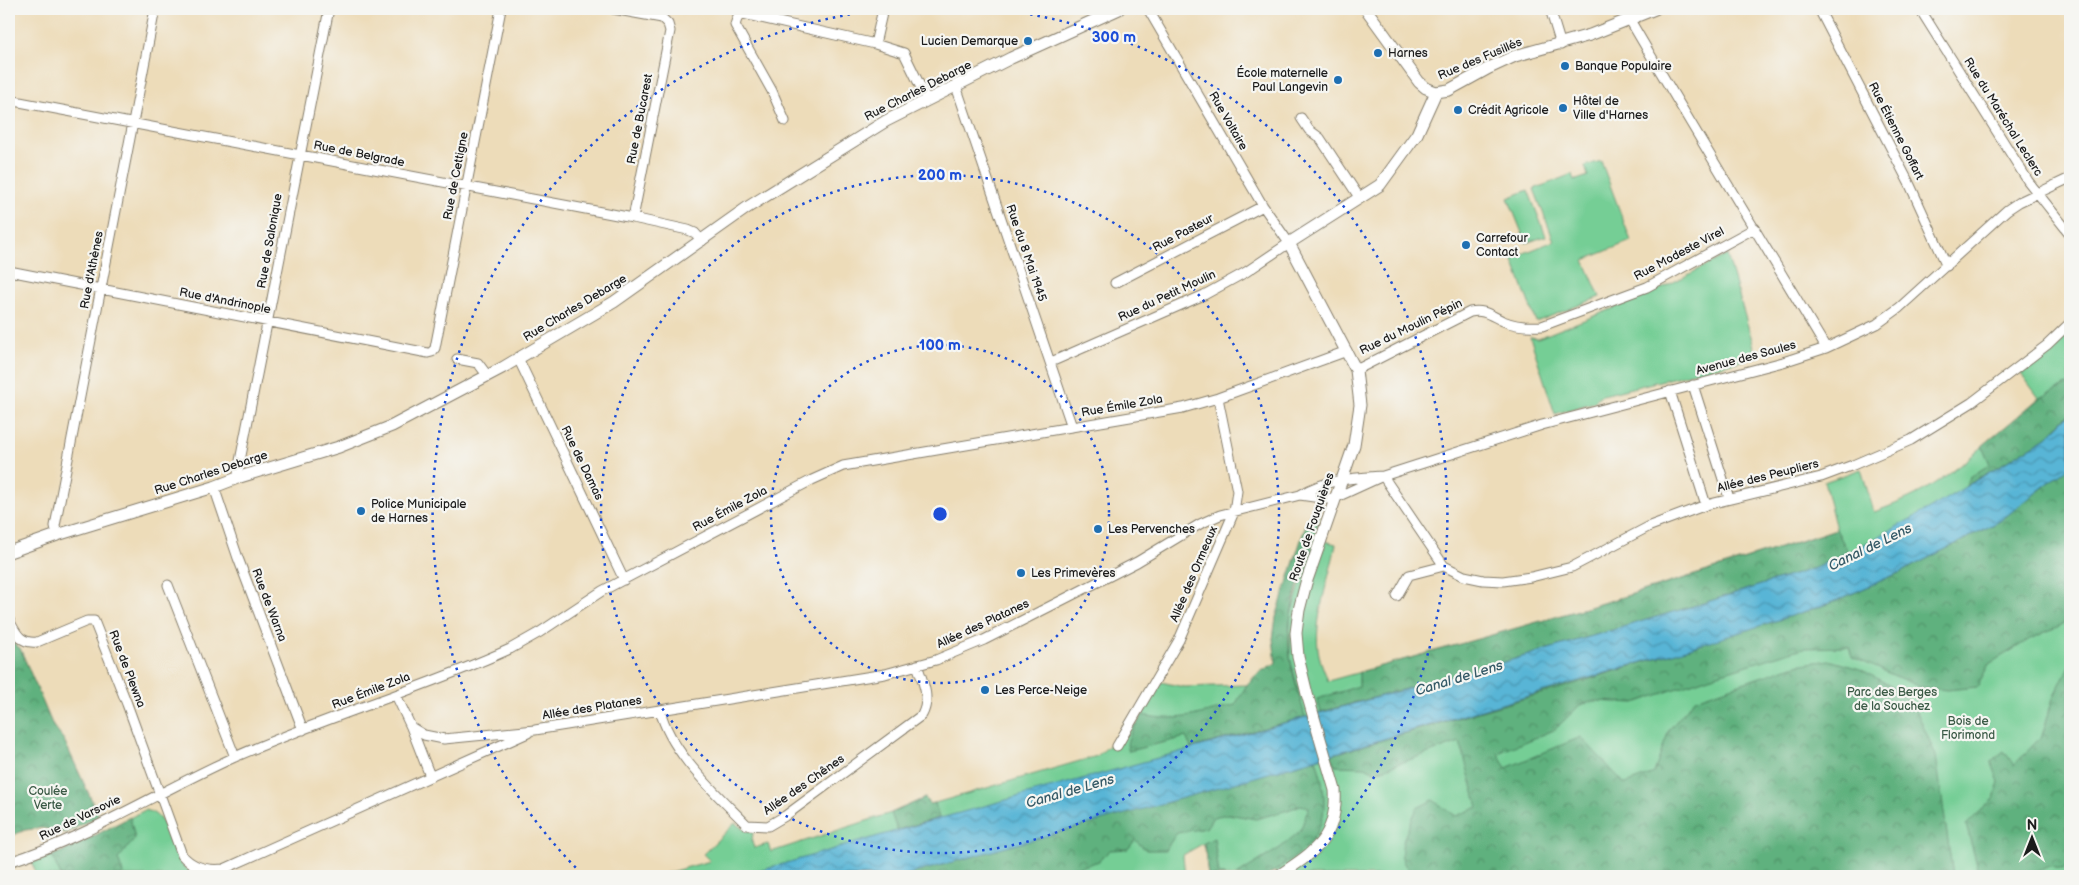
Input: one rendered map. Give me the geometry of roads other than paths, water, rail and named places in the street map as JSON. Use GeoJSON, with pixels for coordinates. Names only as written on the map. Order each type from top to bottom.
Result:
{"type":"FeatureCollection","features":[{"type":"Feature","properties":{"kind":"street","name":"Rue d'Athènes"},"geometry":{"type":"LineString","coordinates":[[58,535],[55,526],[155,9]]}},
{"type":"Feature","properties":{"kind":"street","name":"Rue de Salonique"},"geometry":{"type":"LineString","coordinates":[[240,477],[238,471],[328,9]]}},
{"type":"Feature","properties":{"kind":"street","name":"Rue de Cettigne"},"geometry":{"type":"LineString","coordinates":[[435,348],[500,9]]}},
{"type":"Feature","properties":{"kind":"street","name":"Rue de Bucarest"},"geometry":{"type":"LineString","coordinates":[[613,9],[662,18],[668,24],[670,32],[633,218]]}},
{"type":"Feature","properties":{"kind":"street"},"geometry":{"type":"LineString","coordinates":[[875,44],[883,9]]}},
{"type":"Feature","properties":{"kind":"street","name":"Rue Charles Debarge"},"geometry":{"type":"LineString","coordinates":[[9,552],[364,438],[392,426],[518,358],[614,302],[748,207],[886,121],[1010,58],[1119,9]]}},
{"type":"Feature","properties":{"kind":"street","name":"Rue Voltaire"},"geometry":{"type":"LineString","coordinates":[[1148,9],[1262,206],[1289,243]]}},
{"type":"Feature","properties":{"kind":"street"},"geometry":{"type":"LineString","coordinates":[[1366,9],[1419,82],[1426,88],[1436,92]]}},
{"type":"Feature","properties":{"kind":"street"},"geometry":{"type":"LineString","coordinates":[[1550,9],[1561,45]]}},
{"type":"Feature","properties":{"kind":"street","name":"Rue des Fusillés"},"geometry":{"type":"LineString","coordinates":[[1289,243],[1380,185],[1424,123],[1436,92],[1449,90],[1515,56],[1561,45],[1655,9]]}},
{"type":"Feature","properties":{"kind":"street","name":"Rue Étienne Goffart"},"geometry":{"type":"LineString","coordinates":[[1819,9],[1910,184],[1947,266]]}},
{"type":"Feature","properties":{"kind":"street","name":"Rue du Maréchal Leclerc"},"geometry":{"type":"LineString","coordinates":[[1920,9],[2036,193],[2070,234]]}},
{"type":"Feature","properties":{"kind":"street"},"geometry":{"type":"LineString","coordinates":[[785,121],[772,91],[735,25],[738,11],[875,44],[904,53],[927,100]]}},
{"type":"Feature","properties":{"kind":"street"},"geometry":{"type":"LineString","coordinates":[[1630,20],[1826,348]]}},
{"type":"Feature","properties":{"kind":"street","name":"Rue du 8 Mai 1945"},"geometry":{"type":"LineString","coordinates":[[956,86],[1072,427]]}},
{"type":"Feature","properties":{"kind":"street","name":"Rue de Belgrade"},"geometry":{"type":"LineString","coordinates":[[9,100],[633,218],[688,230],[694,232],[702,241]]}},
{"type":"Feature","properties":{"kind":"street"},"geometry":{"type":"LineString","coordinates":[[1301,118],[1309,130],[1320,138],[1359,197]]}},
{"type":"Feature","properties":{"kind":"street","name":"Avenue des Saules"},"geometry":{"type":"LineString","coordinates":[[1337,497],[1383,476],[1542,426],[1783,362],[1826,348],[1876,324],[1899,308],[2007,210],[2036,193],[2070,178]]}},
{"type":"Feature","properties":{"kind":"street","name":"Rue Pasteur"},"geometry":{"type":"LineString","coordinates":[[1115,283],[1262,206]]}},
{"type":"Feature","properties":{"kind":"street","name":"Rue Modeste Virel"},"geometry":{"type":"LineString","coordinates":[[1528,327],[1542,326],[1647,287],[1755,228]]}},
{"type":"Feature","properties":{"kind":"street","name":"Rue du Petit Moulin"},"geometry":{"type":"LineString","coordinates":[[1050,362],[1204,295],[1246,272],[1289,243]]}},
{"type":"Feature","properties":{"kind":"street","name":"Rue du Moulin Pépin"},"geometry":{"type":"LineString","coordinates":[[1289,243],[1356,370],[1470,312],[1484,311],[1504,322],[1528,327]]}},
{"type":"Feature","properties":{"kind":"street","name":"Rue d'Andrinople"},"geometry":{"type":"LineString","coordinates":[[9,270],[428,353],[432,352],[435,348]]}},
{"type":"Feature","properties":{"kind":"street","name":"Allée des Peupliers"},"geometry":{"type":"LineString","coordinates":[[1444,566],[1464,576],[1483,580],[1503,581],[1572,568],[1650,526],[1706,505],[1821,476],[1853,465],[1911,440],[1979,398],[2047,346],[2070,322]]}},
{"type":"Feature","properties":{"kind":"street","name":"Rue Émile Zola"},"geometry":{"type":"LineString","coordinates":[[161,794],[235,757],[510,649],[540,632],[602,591],[812,480],[843,466],[1164,411],[1218,398],[1347,351]]}},
{"type":"Feature","properties":{"kind":"street","name":"Rue de Damas"},"geometry":{"type":"LineString","coordinates":[[518,358],[624,580]]}},
{"type":"Feature","properties":{"kind":"street"},"geometry":{"type":"LineString","coordinates":[[457,359],[478,363],[487,375]]}},
{"type":"Feature","properties":{"kind":"street","name":"Route de Fouquières"},"geometry":{"type":"LineString","coordinates":[[1278,876],[1309,855],[1324,840],[1331,827],[1336,808],[1335,790],[1306,694],[1296,644],[1297,621],[1306,583],[1354,445],[1360,416],[1356,370]]}},
{"type":"Feature","properties":{"kind":"street"},"geometry":{"type":"LineString","coordinates":[[1693,385],[1728,498]]}},
{"type":"Feature","properties":{"kind":"street"},"geometry":{"type":"LineString","coordinates":[[1670,391],[1706,505]]}},
{"type":"Feature","properties":{"kind":"street","name":"Allée des Ormeaux"},"geometry":{"type":"LineString","coordinates":[[1117,746],[1179,640],[1234,512],[1237,491],[1218,398]]}},
{"type":"Feature","properties":{"kind":"street"},"geometry":{"type":"LineString","coordinates":[[1383,476],[1444,566],[1409,575],[1397,596]]}},
{"type":"Feature","properties":{"kind":"street","name":"Avenue des Saules"},"geometry":{"type":"LineString","coordinates":[[1344,478],[1383,476]]}},
{"type":"Feature","properties":{"kind":"street","name":"Allée des Platanes"},"geometry":{"type":"LineString","coordinates":[[411,727],[424,735],[444,739],[535,730],[885,674],[936,660],[984,640],[1137,562],[1200,524],[1234,512],[1300,495],[1310,489],[1344,478]]}},
{"type":"Feature","properties":{"kind":"street","name":"Rue de Warna"},"geometry":{"type":"LineString","coordinates":[[214,487],[238,558],[303,730]]}},
{"type":"Feature","properties":{"kind":"street","name":"Allée des Platanes"},"geometry":{"type":"LineString","coordinates":[[1300,495],[1328,499],[1337,497]]}},
{"type":"Feature","properties":{"kind":"street"},"geometry":{"type":"LineString","coordinates":[[168,585],[235,757]]}},
{"type":"Feature","properties":{"kind":"street","name":"Rue de Plewna"},"geometry":{"type":"LineString","coordinates":[[9,620],[17,635],[22,640],[30,643],[87,622],[94,622],[161,794]]}},
{"type":"Feature","properties":{"kind":"street","name":"Allée des Chênes"},"geometry":{"type":"LineString","coordinates":[[660,710],[663,724],[684,757],[747,825],[768,826],[786,816],[922,715],[926,707],[927,696],[918,665]]}},
{"type":"Feature","properties":{"kind":"street"},"geometry":{"type":"LineString","coordinates":[[396,695],[430,776]]}},
{"type":"Feature","properties":{"kind":"street","name":"Allée des Platanes"},"geometry":{"type":"LineString","coordinates":[[161,794],[182,855],[188,863],[211,871],[224,869],[535,730]]}},
{"type":"Feature","properties":{"kind":"street","name":"Rue de Varsovie"},"geometry":{"type":"LineString","coordinates":[[9,862],[42,851],[161,794]]}},
{"type":"Feature","properties":{"kind":"water","name":"Canal de Lens"},"geometry":{"type":"Polygon","coordinates":[[[2070,414],[2070,466],[2000,521],[1903,571],[1831,603],[1710,642],[1222,787],[903,876],[742,876],[923,823],[1508,661],[1815,568],[1863,545],[1929,509],[2047,437],[2070,414]]]}},
{"type":"Feature","properties":{"kind":"place","name":"Lucien Demarque"},"geometry":{"type":"Point","coordinates":[1028,41]}},
{"type":"Feature","properties":{"kind":"place","name":"Harnes"},"geometry":{"type":"Point","coordinates":[1378,53]}},
{"type":"Feature","properties":{"kind":"place","name":"Banque Populaire"},"geometry":{"type":"Point","coordinates":[1565,66]}},
{"type":"Feature","properties":{"kind":"place","name":"École maternelle Paul Langevin"},"geometry":{"type":"Point","coordinates":[1338,80]}},
{"type":"Feature","properties":{"kind":"place","name":"Hôtel de Ville d'Harnes"},"geometry":{"type":"Point","coordinates":[1563,108]}},
{"type":"Feature","properties":{"kind":"place","name":"Crédit Agricole"},"geometry":{"type":"Point","coordinates":[1458,110]}},
{"type":"Feature","properties":{"kind":"place","name":"Carrefour Contact"},"geometry":{"type":"Point","coordinates":[1466,245]}},
{"type":"Feature","properties":{"kind":"place","name":"Police Municipale de Harnes"},"geometry":{"type":"Point","coordinates":[361,511]}},
{"type":"Feature","properties":{"kind":"place","name":"Les Pervenches"},"geometry":{"type":"Point","coordinates":[1098,529]}},
{"type":"Feature","properties":{"kind":"place","name":"Les Primevères"},"geometry":{"type":"Point","coordinates":[1021,573]}},
{"type":"Feature","properties":{"kind":"place","name":"Les Perce-Neige"},"geometry":{"type":"Point","coordinates":[985,690]}},
{"type":"Feature","properties":{"kind":"park label","name":"Parc des Berges de la Souchez"},"geometry":{"type":"Point","coordinates":[1892,699]}},
{"type":"Feature","properties":{"kind":"park label","name":"Bois de Florimond"},"geometry":{"type":"Point","coordinates":[1968,728]}},
{"type":"Feature","properties":{"kind":"park label","name":"Coulée Verte"},"geometry":{"type":"Point","coordinates":[48,798]}}]}
